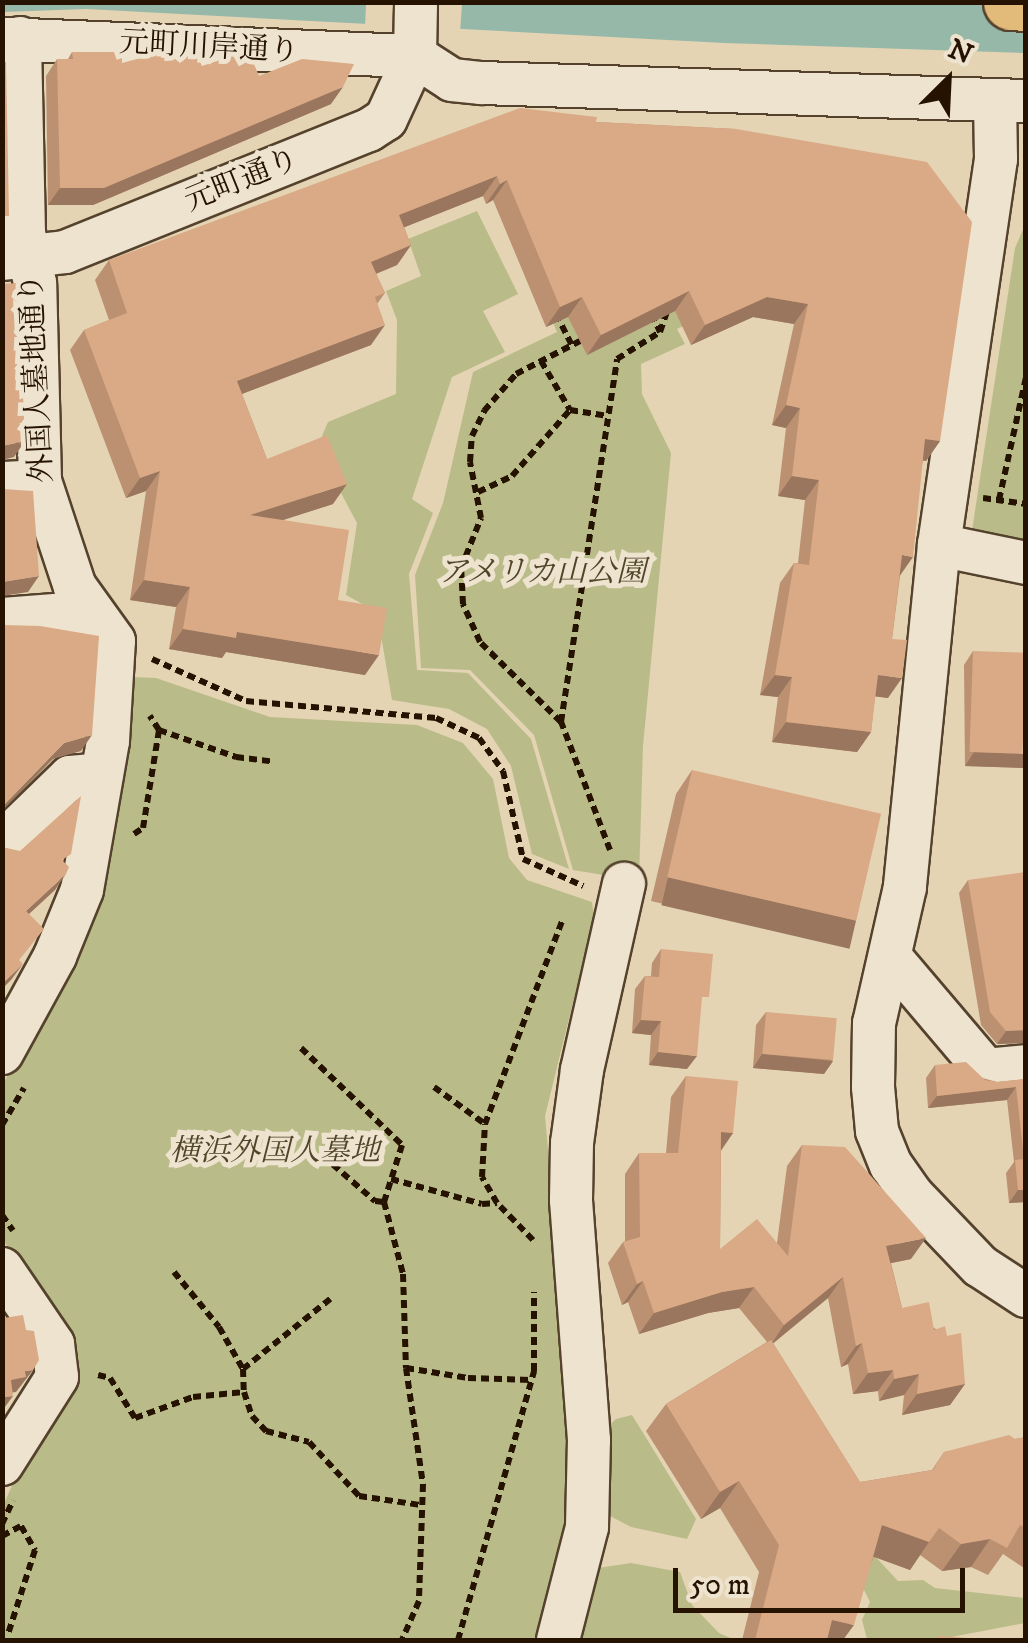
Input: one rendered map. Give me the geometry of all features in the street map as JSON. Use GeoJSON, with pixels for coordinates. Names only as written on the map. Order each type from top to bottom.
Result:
{"type":"FeatureCollection","features":[{"type":"Feature","properties":{"kind":"highway"},"geometry":{"type":"LineString","coordinates":[[1011,2],[1026,3]]}},
{"type":"Feature","properties":{"kind":"street"},"geometry":{"type":"LineString","coordinates":[[416,2],[415,56],[452,80],[1010,101],[996,160],[939,545],[905,887],[874,1023],[877,1131],[892,1165],[947,1236],[980,1266],[1026,1296]]}},
{"type":"Feature","properties":{"kind":"street","name":"元町川岸通り"},"geometry":{"type":"LineString","coordinates":[[11,38],[415,56]]}},
{"type":"Feature","properties":{"kind":"street","name":"外国人墓地通り"},"geometry":{"type":"LineString","coordinates":[[11,38],[24,233],[17,258],[21,482],[76,588],[103,626]]}},
{"type":"Feature","properties":{"kind":"street","name":"元町通り"},"geometry":{"type":"LineString","coordinates":[[17,258],[65,252],[369,130],[386,118],[415,56]]}},
{"type":"Feature","properties":{"kind":"street"},"geometry":{"type":"LineString","coordinates":[[939,545],[1026,563]]}},
{"type":"Feature","properties":{"kind":"street"},"geometry":{"type":"LineString","coordinates":[[2,619],[103,626],[102,774],[82,890],[54,956],[2,1054]]}},
{"type":"Feature","properties":{"kind":"street"},"geometry":{"type":"LineString","coordinates":[[2,843],[70,778],[102,774]]}},
{"type":"Feature","properties":{"kind":"street"},"geometry":{"type":"LineString","coordinates":[[558,1640],[587,1527],[590,1440],[571,1200],[572,1143],[582,1070],[623,891]]}},
{"type":"Feature","properties":{"kind":"street"},"geometry":{"type":"LineString","coordinates":[[891,958],[986,1070],[1026,1066]]}},
{"type":"Feature","properties":{"kind":"street"},"geometry":{"type":"LineString","coordinates":[[2,1269],[53,1344],[57,1377],[2,1464]]}},
{"type":"Feature","properties":{"kind":"path"},"geometry":{"type":"LineString","coordinates":[[560,722],[617,359],[660,332],[672,296]]}},
{"type":"Feature","properties":{"kind":"path"},"geometry":{"type":"LineString","coordinates":[[570,303],[554,311],[576,343],[516,374],[484,411],[472,436],[470,462],[481,518],[461,568],[466,615],[488,651],[560,722],[623,891]]}},
{"type":"Feature","properties":{"kind":"path"},"geometry":{"type":"LineString","coordinates":[[646,303],[660,332]]}},
{"type":"Feature","properties":{"kind":"path"},"geometry":{"type":"LineString","coordinates":[[541,362],[570,410],[608,416]]}},
{"type":"Feature","properties":{"kind":"path"},"geometry":{"type":"LineString","coordinates":[[1026,376],[1001,481],[1002,501],[1026,504]]}},
{"type":"Feature","properties":{"kind":"path"},"geometry":{"type":"LineString","coordinates":[[478,492],[512,476],[570,410]]}},
{"type":"Feature","properties":{"kind":"path"},"geometry":{"type":"LineString","coordinates":[[103,626],[246,701],[436,718],[479,738],[502,771],[523,859],[554,876],[623,891]]}},
{"type":"Feature","properties":{"kind":"path"},"geometry":{"type":"LineString","coordinates":[[159,730],[236,757],[274,762]]}},
{"type":"Feature","properties":{"kind":"path"},"geometry":{"type":"LineString","coordinates":[[534,1257],[533,1238],[496,1203],[482,1177],[486,1124],[563,919]]}},
{"type":"Feature","properties":{"kind":"path"},"geometry":{"type":"LineString","coordinates":[[301,1048],[402,1146],[384,1202],[403,1274],[406,1368],[423,1484],[420,1601],[402,1640]]}},
{"type":"Feature","properties":{"kind":"path"},"geometry":{"type":"LineString","coordinates":[[434,1087],[486,1124]]}},
{"type":"Feature","properties":{"kind":"path"},"geometry":{"type":"LineString","coordinates":[[323,1156],[375,1201],[384,1202]]}},
{"type":"Feature","properties":{"kind":"path"},"geometry":{"type":"LineString","coordinates":[[391,1179],[482,1204],[496,1203]]}},
{"type":"Feature","properties":{"kind":"path"},"geometry":{"type":"LineString","coordinates":[[174,1272],[219,1326],[243,1368],[244,1392],[252,1416],[266,1431],[309,1442],[359,1496],[421,1505]]}},
{"type":"Feature","properties":{"kind":"path"},"geometry":{"type":"LineString","coordinates":[[458,1640],[531,1380],[534,1276]]}},
{"type":"Feature","properties":{"kind":"path"},"geometry":{"type":"LineString","coordinates":[[243,1368],[330,1300]]}},
{"type":"Feature","properties":{"kind":"path"},"geometry":{"type":"LineString","coordinates":[[406,1368],[468,1378],[531,1380]]}},
{"type":"Feature","properties":{"kind":"path"},"geometry":{"type":"LineString","coordinates":[[98,1375],[110,1378],[135,1418],[193,1396],[244,1392]]}},
{"type":"Feature","properties":{"kind":"path"},"geometry":{"type":"LineString","coordinates":[[2,1536],[21,1526],[35,1550],[8,1634]]}},
{"type":"Feature","properties":{"kind":"green space"},"geometry":{"type":"Polygon","coordinates":[[[477,211],[518,294],[483,311],[505,352],[452,377],[412,499],[433,513],[409,574],[417,670],[468,673],[531,739],[569,869],[532,854],[511,766],[487,729],[449,709],[392,700],[377,612],[346,595],[357,523],[317,448],[328,422],[396,394],[397,320],[386,291],[421,276],[408,239],[477,211]]]}},
{"type":"Feature","properties":{"kind":"green space"},"geometry":{"type":"Polygon","coordinates":[[[1025,225],[1025,550],[971,537],[1015,248],[1025,225]]]}},
{"type":"Feature","properties":{"kind":"green space","name":"アメリカ山公園"},"geometry":{"type":"Polygon","coordinates":[[[544,302],[724,307],[677,329],[685,344],[641,364],[642,394],[671,453],[643,746],[639,881],[573,870],[534,735],[470,670],[421,668],[415,575],[443,503],[473,372],[557,332],[544,302]]]}},
{"type":"Feature","properties":{"kind":"green space","name":"横浜外国人墓地"},"geometry":{"type":"Polygon","coordinates":[[[133,677],[156,678],[270,717],[417,725],[463,743],[493,779],[509,858],[527,880],[592,902],[594,917],[545,1116],[574,1440],[570,1530],[542,1640],[3,1640],[3,1506],[24,1458],[56,1316],[3,1240],[3,1084],[65,968],[133,677]]]}},
{"type":"Feature","properties":{"kind":"green space"},"geometry":{"type":"Polygon","coordinates":[[[632,1415],[696,1519],[687,1539],[631,1527],[610,1516],[606,1509],[605,1429],[616,1419],[632,1415]]]}},
{"type":"Feature","properties":{"kind":"green space"},"geometry":{"type":"Polygon","coordinates":[[[871,1552],[898,1581],[923,1580],[935,1588],[1025,1598],[1025,1623],[941,1639],[867,1639],[862,1620],[870,1602],[859,1580],[871,1552]]]}},
{"type":"Feature","properties":{"kind":"green space"},"geometry":{"type":"Polygon","coordinates":[[[631,1563],[680,1572],[692,1605],[719,1633],[735,1640],[576,1640],[598,1568],[631,1563]]]}},
{"type":"Feature","properties":{"kind":"shaded area"},"geometry":{"type":"Polygon","coordinates":[[[1025,2],[1026,53],[724,43],[86,9],[3,12],[2,3],[1025,2]]]}},
{"type":"Feature","properties":{"kind":"pier"},"geometry":{"type":"Polygon","coordinates":[[[366,3],[462,3],[460,34],[365,28],[366,3]]]}},
{"type":"Feature","properties":{"kind":"building"},"geometry":{"type":"Polygon","coordinates":[[[72,52],[122,52],[122,63],[159,53],[197,55],[202,66],[232,56],[251,57],[259,76],[302,59],[354,64],[343,87],[104,188],[60,188],[57,59],[73,59],[72,52]]]}},
{"type":"Feature","properties":{"kind":"building"},"geometry":{"type":"Polygon","coordinates":[[[2,62],[6,62],[9,216],[2,216],[2,62]]]}},
{"type":"Feature","properties":{"kind":"building"},"geometry":{"type":"Polygon","coordinates":[[[520,108],[597,117],[596,122],[736,129],[927,162],[972,222],[940,441],[925,439],[913,557],[902,555],[892,639],[907,640],[902,678],[878,675],[871,732],[786,722],[792,677],[775,675],[794,563],[809,565],[819,480],[792,476],[800,408],[786,405],[808,304],[767,297],[705,325],[689,291],[601,335],[582,297],[560,307],[507,180],[500,184],[497,176],[399,215],[411,245],[371,262],[385,293],[375,297],[385,325],[237,381],[267,459],[327,435],[347,484],[250,515],[349,530],[338,600],[387,608],[379,655],[237,632],[236,638],[183,629],[190,587],[144,580],[160,471],[140,478],[84,330],[127,313],[109,260],[520,108]]]}},
{"type":"Feature","properties":{"kind":"building"},"geometry":{"type":"Polygon","coordinates":[[[18,283],[25,441],[2,446],[2,284],[18,283]]]}},
{"type":"Feature","properties":{"kind":"building"},"geometry":{"type":"Polygon","coordinates":[[[2,489],[33,491],[39,576],[2,582],[2,489]]]}},
{"type":"Feature","properties":{"kind":"building"},"geometry":{"type":"Polygon","coordinates":[[[2,625],[40,626],[99,636],[92,735],[64,743],[2,807],[2,625]]]}},
{"type":"Feature","properties":{"kind":"building"},"geometry":{"type":"Polygon","coordinates":[[[973,651],[1026,653],[1022,754],[969,752],[973,651]]]}},
{"type":"Feature","properties":{"kind":"building"},"geometry":{"type":"Polygon","coordinates":[[[692,770],[881,814],[856,921],[667,877],[692,770]]]}},
{"type":"Feature","properties":{"kind":"building"},"geometry":{"type":"Polygon","coordinates":[[[81,796],[71,854],[62,860],[69,867],[66,874],[26,911],[44,929],[19,960],[23,964],[2,984],[2,847],[20,851],[81,796]]]}},
{"type":"Feature","properties":{"kind":"building"},"geometry":{"type":"Polygon","coordinates":[[[1026,872],[1026,1030],[1006,1031],[990,1012],[968,880],[1026,872]]]}},
{"type":"Feature","properties":{"kind":"building"},"geometry":{"type":"Polygon","coordinates":[[[661,949],[713,954],[709,997],[702,997],[697,1056],[658,1052],[661,1021],[641,1020],[645,976],[659,977],[661,949]]]}},
{"type":"Feature","properties":{"kind":"building"},"geometry":{"type":"Polygon","coordinates":[[[766,1012],[837,1018],[833,1060],[762,1054],[766,1012]]]}},
{"type":"Feature","properties":{"kind":"building"},"geometry":{"type":"Polygon","coordinates":[[[966,1062],[985,1080],[1026,1079],[1026,1190],[1018,1190],[1015,1160],[1024,1159],[1016,1087],[937,1096],[935,1065],[966,1062]]]}},
{"type":"Feature","properties":{"kind":"building"},"geometry":{"type":"Polygon","coordinates":[[[686,1076],[738,1081],[733,1133],[721,1132],[720,1249],[757,1219],[788,1256],[802,1145],[845,1147],[926,1238],[886,1246],[902,1308],[929,1302],[934,1330],[945,1326],[947,1336],[961,1333],[965,1384],[917,1394],[919,1374],[894,1379],[893,1370],[868,1373],[862,1343],[856,1346],[843,1277],[784,1325],[754,1287],[722,1292],[654,1313],[643,1281],[637,1284],[623,1242],[640,1237],[639,1153],[678,1153],[686,1076]]]}},
{"type":"Feature","properties":{"kind":"building"},"geometry":{"type":"Polygon","coordinates":[[[2,1308],[4,1318],[23,1315],[26,1330],[34,1331],[39,1360],[33,1370],[25,1371],[26,1377],[11,1380],[13,1396],[2,1397],[2,1308]]]}},
{"type":"Feature","properties":{"kind":"building"},"geometry":{"type":"Polygon","coordinates":[[[771,1340],[860,1482],[933,1470],[944,1452],[1009,1435],[1015,1439],[1026,1437],[1026,1528],[1020,1525],[1007,1548],[990,1539],[961,1544],[939,1528],[929,1542],[882,1525],[854,1625],[832,1620],[827,1640],[755,1640],[779,1545],[739,1481],[720,1492],[666,1404],[771,1340]]]}},
{"type":"Feature","properties":{"kind":"building"},"geometry":{"type":"Polygon","coordinates":[[[938,1636],[1000,1640],[937,1640],[938,1636]]]}}]}
